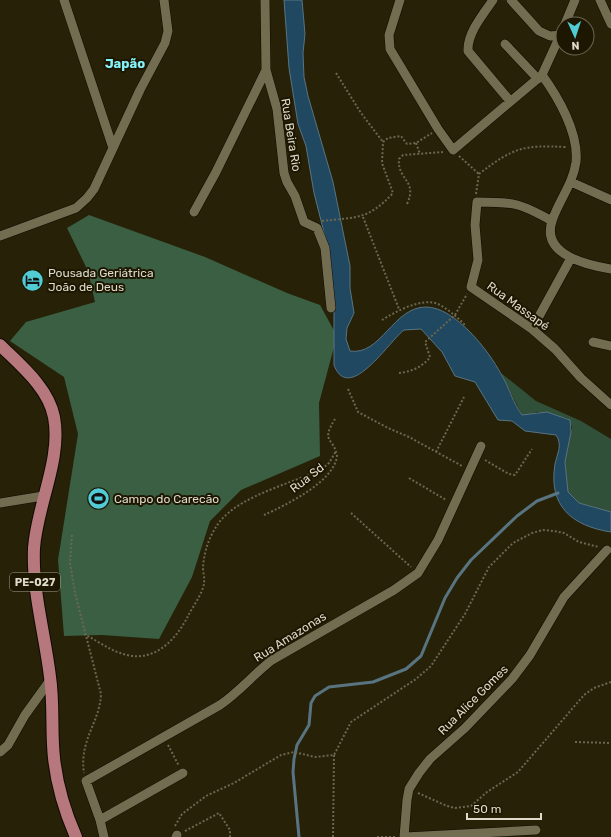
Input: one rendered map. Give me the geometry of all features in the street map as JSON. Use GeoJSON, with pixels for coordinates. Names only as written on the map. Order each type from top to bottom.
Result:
{"type":"FeatureCollection","features":[{"type":"Feature","properties":{"kind":"main road","name":"PE-027"},"geometry":{"type":"LineString","coordinates":[[0,345],[37,384],[48,400],[54,416],[56,435],[53,459],[36,528],[34,574],[51,678],[56,776],[62,802],[76,837]]}},
{"type":"Feature","properties":{"kind":"street"},"geometry":{"type":"LineString","coordinates":[[64,0],[114,148]]}},
{"type":"Feature","properties":{"kind":"street"},"geometry":{"type":"LineString","coordinates":[[0,236],[68,211],[82,203],[94,189],[140,90],[165,43],[168,31],[164,0]]}},
{"type":"Feature","properties":{"kind":"street","name":"Rua Beira Rio"},"geometry":{"type":"LineString","coordinates":[[265,0],[266,70],[277,110],[281,156],[287,182],[295,196],[304,222],[317,228],[325,248],[331,308]]}},
{"type":"Feature","properties":{"kind":"street"},"geometry":{"type":"LineString","coordinates":[[400,0],[389,36],[390,49],[438,129],[453,150],[540,77],[555,46]]}},
{"type":"Feature","properties":{"kind":"street"},"geometry":{"type":"LineString","coordinates":[[493,0],[479,20],[469,43],[468,51],[510,101]]}},
{"type":"Feature","properties":{"kind":"street"},"geometry":{"type":"LineString","coordinates":[[511,0],[539,31],[550,36],[555,34]]}},
{"type":"Feature","properties":{"kind":"street"},"geometry":{"type":"LineString","coordinates":[[568,16],[575,0]]}},
{"type":"Feature","properties":{"kind":"street"},"geometry":{"type":"LineString","coordinates":[[600,0],[611,24]]}},
{"type":"Feature","properties":{"kind":"street"},"geometry":{"type":"LineString","coordinates":[[505,44],[540,77],[564,112],[575,149],[576,160],[571,182],[552,221],[550,230],[553,244],[558,250],[572,258],[611,270]]}},
{"type":"Feature","properties":{"kind":"street"},"geometry":{"type":"LineString","coordinates":[[194,212],[216,172],[266,70]]}},
{"type":"Feature","properties":{"kind":"street"},"geometry":{"type":"LineString","coordinates":[[571,182],[611,200]]}},
{"type":"Feature","properties":{"kind":"street"},"geometry":{"type":"LineString","coordinates":[[477,202],[515,203],[552,221]]}},
{"type":"Feature","properties":{"kind":"street","name":"Rua Massapé"},"geometry":{"type":"LineString","coordinates":[[477,202],[475,225],[478,260],[471,287],[532,329],[555,349],[581,378],[611,405]]}},
{"type":"Feature","properties":{"kind":"street"},"geometry":{"type":"LineString","coordinates":[[532,329],[572,258]]}},
{"type":"Feature","properties":{"kind":"street"},"geometry":{"type":"LineString","coordinates":[[593,342],[611,346]]}},
{"type":"Feature","properties":{"kind":"street","name":"Rua Amazonas"},"geometry":{"type":"LineString","coordinates":[[86,781],[232,697],[260,669],[272,660],[394,590],[418,573],[435,545],[482,446]]}},
{"type":"Feature","properties":{"kind":"street"},"geometry":{"type":"LineString","coordinates":[[0,503],[43,496]]}},
{"type":"Feature","properties":{"kind":"street","name":"Rua Alice Gomes"},"geometry":{"type":"LineString","coordinates":[[405,837],[405,810],[409,789],[430,759],[465,728],[512,679],[530,655],[564,596],[608,550]]}},
{"type":"Feature","properties":{"kind":"street"},"geometry":{"type":"LineString","coordinates":[[0,752],[8,745],[25,715],[51,678]]}},
{"type":"Feature","properties":{"kind":"street"},"geometry":{"type":"LineString","coordinates":[[100,820],[183,773]]}},
{"type":"Feature","properties":{"kind":"street"},"geometry":{"type":"LineString","coordinates":[[86,781],[100,820],[104,837]]}},
{"type":"Feature","properties":{"kind":"street"},"geometry":{"type":"LineString","coordinates":[[405,837],[536,830]]}},
{"type":"Feature","properties":{"kind":"path"},"geometry":{"type":"LineString","coordinates":[[320,222],[363,217],[374,211],[393,193],[382,163],[383,142],[361,113],[336,73]]}},
{"type":"Feature","properties":{"kind":"path"},"geometry":{"type":"LineString","coordinates":[[383,142],[388,138],[401,136],[407,144],[416,143],[438,129]]}},
{"type":"Feature","properties":{"kind":"path"},"geometry":{"type":"LineString","coordinates":[[416,143],[420,154]]}},
{"type":"Feature","properties":{"kind":"path"},"geometry":{"type":"LineString","coordinates":[[477,202],[475,190],[479,174],[508,154],[520,148],[535,146],[567,147],[575,149]]}},
{"type":"Feature","properties":{"kind":"path"},"geometry":{"type":"LineString","coordinates":[[407,204],[411,195],[410,185],[398,168],[399,159],[403,155],[453,150],[479,174]]}},
{"type":"Feature","properties":{"kind":"path"},"geometry":{"type":"LineString","coordinates":[[363,217],[399,309]]}},
{"type":"Feature","properties":{"kind":"path"},"geometry":{"type":"LineString","coordinates":[[399,373],[408,373],[430,357],[425,342],[455,316],[471,287]]}},
{"type":"Feature","properties":{"kind":"path"},"geometry":{"type":"LineString","coordinates":[[382,320],[399,309],[425,303],[437,303],[465,325]]}},
{"type":"Feature","properties":{"kind":"path"},"geometry":{"type":"LineString","coordinates":[[348,389],[358,412],[470,471]]}},
{"type":"Feature","properties":{"kind":"path"},"geometry":{"type":"LineString","coordinates":[[436,452],[464,397]]}},
{"type":"Feature","properties":{"kind":"path"},"geometry":{"type":"LineString","coordinates":[[84,634],[119,653],[129,656],[145,655],[169,644],[180,631],[204,584],[204,568],[208,543],[220,521],[229,512],[243,504],[323,468],[329,463],[336,451],[328,436],[329,429],[335,420]]}},
{"type":"Feature","properties":{"kind":"path"},"geometry":{"type":"LineString","coordinates":[[477,455],[509,474],[515,475],[532,449]]}},
{"type":"Feature","properties":{"kind":"path","name":"Rua Sd"},"geometry":{"type":"LineString","coordinates":[[264,514],[284,506],[326,477],[335,465],[336,451]]}},
{"type":"Feature","properties":{"kind":"path"},"geometry":{"type":"LineString","coordinates":[[409,478],[454,505]]}},
{"type":"Feature","properties":{"kind":"path"},"geometry":{"type":"LineString","coordinates":[[351,513],[418,573]]}},
{"type":"Feature","properties":{"kind":"path"},"geometry":{"type":"LineString","coordinates":[[334,837],[334,755],[351,722],[416,679],[431,666],[477,593],[489,567],[513,543],[532,533],[543,530],[564,533],[579,542],[608,550]]}},
{"type":"Feature","properties":{"kind":"path"},"geometry":{"type":"LineString","coordinates":[[72,535],[70,563],[84,634],[101,694],[99,709],[89,731],[85,748],[83,762],[86,781]]}},
{"type":"Feature","properties":{"kind":"path"},"geometry":{"type":"LineString","coordinates":[[409,789],[447,806],[455,808],[471,806],[488,792],[518,772],[584,695],[594,688],[611,682]]}},
{"type":"Feature","properties":{"kind":"path"},"geometry":{"type":"LineString","coordinates":[[164,737],[183,773]]}},
{"type":"Feature","properties":{"kind":"path"},"geometry":{"type":"LineString","coordinates":[[575,742],[611,743]]}},
{"type":"Feature","properties":{"kind":"path"},"geometry":{"type":"LineString","coordinates":[[230,837],[230,830],[219,813],[176,836],[175,826],[187,810],[206,796],[234,783],[280,755],[294,752],[315,757],[334,755]]}},
{"type":"Feature","properties":{"kind":"path"},"geometry":{"type":"LineString","coordinates":[[377,837],[398,837]]}},
{"type":"Feature","properties":{"kind":"green space"},"geometry":{"type":"Polygon","coordinates":[[[89,215],[205,257],[287,293],[320,305],[337,336],[319,403],[320,456],[241,490],[210,521],[192,577],[159,639],[102,635],[64,636],[58,560],[78,434],[64,377],[10,341],[26,322],[95,302],[88,271],[67,228],[89,215]]]}},
{"type":"Feature","properties":{"kind":"green space"},"geometry":{"type":"Polygon","coordinates":[[[501,373],[536,401],[581,421],[611,439],[611,512],[579,503],[568,492],[565,462],[572,427],[567,418],[537,412],[522,415],[501,373]]]}},
{"type":"Feature","properties":{"kind":"water"},"geometry":{"type":"Polygon","coordinates":[[[284,0],[302,0],[305,34],[303,53],[304,77],[308,96],[333,182],[350,266],[350,288],[354,313],[347,328],[346,339],[350,351],[361,351],[370,346],[396,322],[415,309],[426,307],[437,309],[448,314],[459,322],[480,343],[496,365],[522,415],[547,412],[570,420],[571,432],[565,462],[568,492],[579,503],[611,512],[611,532],[585,525],[574,519],[566,512],[559,502],[555,492],[554,479],[555,464],[559,446],[556,435],[525,431],[512,421],[498,420],[475,382],[455,376],[442,352],[421,329],[404,330],[380,356],[359,374],[349,378],[341,375],[334,365],[334,302],[330,256],[314,193],[306,146],[298,124],[289,68],[284,0]]]}},
{"type":"Feature","properties":{"kind":"waterway"},"geometry":{"type":"LineString","coordinates":[[299,837],[293,772],[294,759],[297,745],[309,725],[311,703],[315,696],[329,687],[373,682],[406,669],[421,656],[445,598],[457,578],[471,560],[517,516],[537,501],[558,493]]}},
{"type":"Feature","properties":{"kind":"place","name":"Pousada Geriátrica João de Deus"},"geometry":{"type":"Point","coordinates":[33,280]}},
{"type":"Feature","properties":{"kind":"place","name":"Campo do Carecão"},"geometry":{"type":"Point","coordinates":[99,499]}},
{"type":"Feature","properties":{"kind":"district","name":"Japão"},"geometry":{"type":"Point","coordinates":[125,63]}}]}
